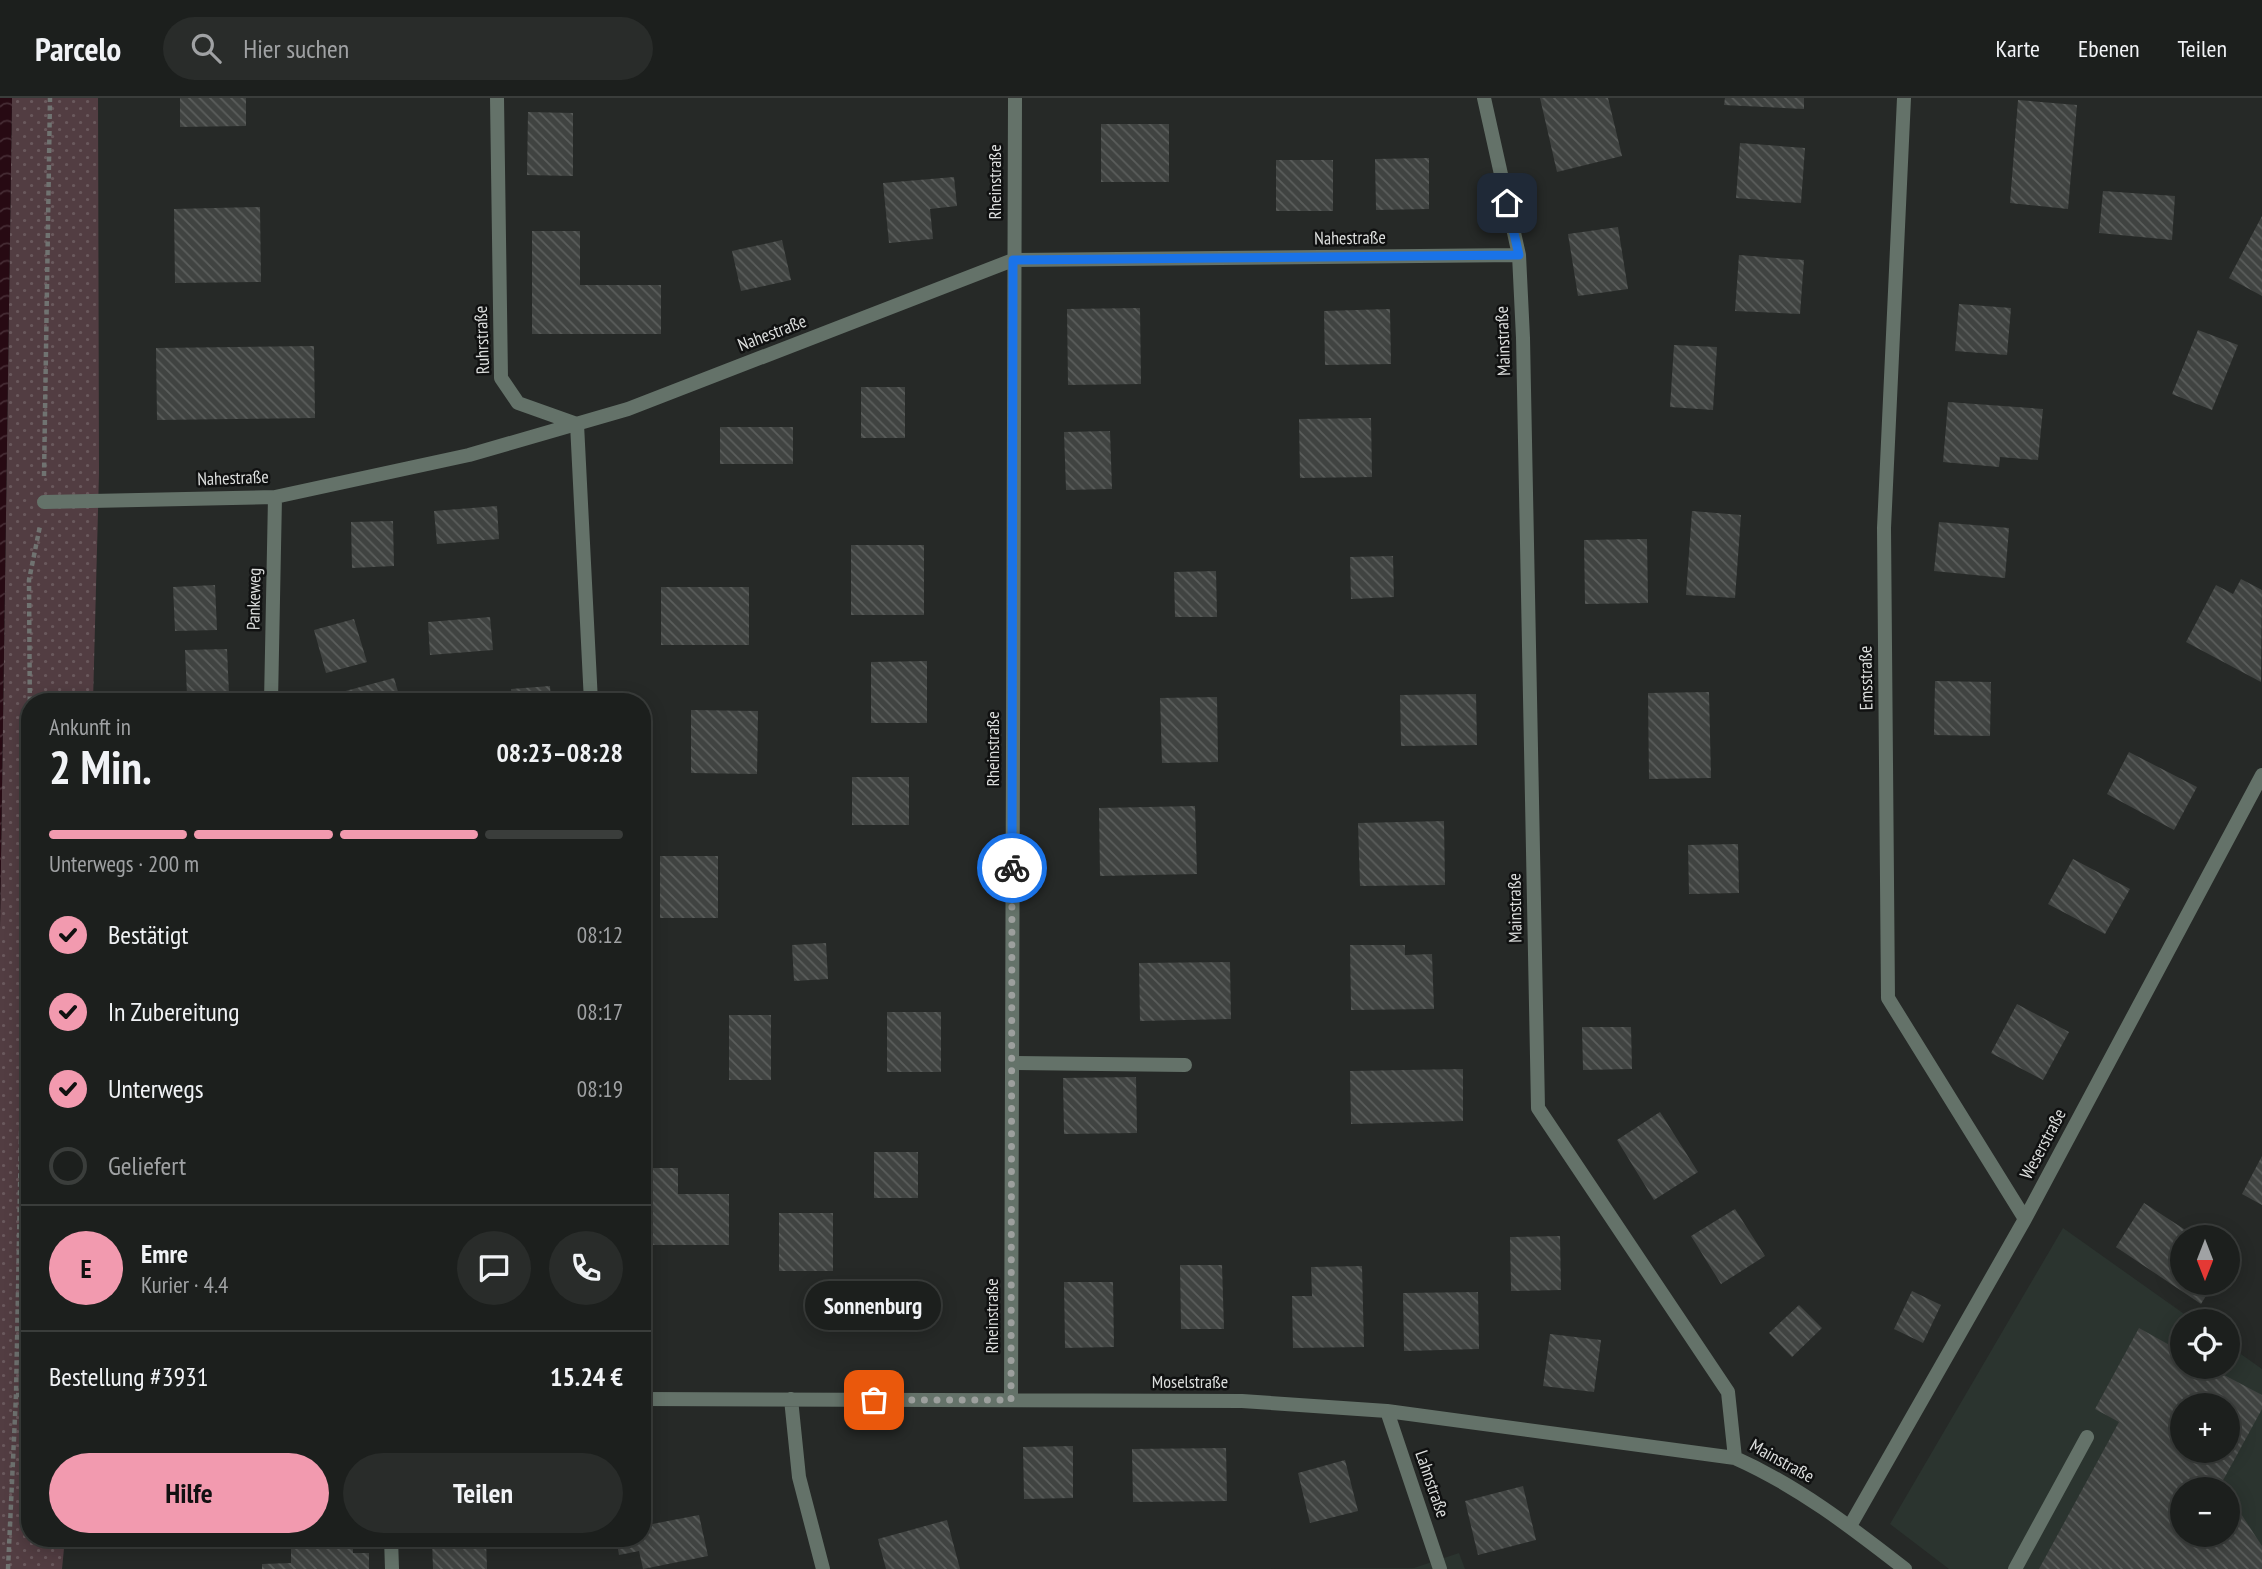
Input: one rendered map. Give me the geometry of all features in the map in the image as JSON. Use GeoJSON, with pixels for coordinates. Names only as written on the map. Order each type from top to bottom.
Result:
{"type":"FeatureCollection","features":[{"type":"Feature","properties":{"kind":"street","name":"Ruhrstraße"},"geometry":{"type":"LineString","coordinates":[[497,98],[501,378],[518,403],[577,424]]}},
{"type":"Feature","properties":{"kind":"street","name":"Rheinstraße"},"geometry":{"type":"LineString","coordinates":[[1011,1400],[1014,98]]}},
{"type":"Feature","properties":{"kind":"street","name":"Mainstraße"},"geometry":{"type":"LineString","coordinates":[[1484,98],[1519,255],[1523,338],[1538,1108],[1728,1392],[1735,1458],[1776,1477],[1850,1526],[1906,1569]]}},
{"type":"Feature","properties":{"kind":"street","name":"Emsstraße"},"geometry":{"type":"LineString","coordinates":[[1904,98],[1884,528],[1888,998],[2025,1219]]}},
{"type":"Feature","properties":{"kind":"street","name":"Nahestraße"},"geometry":{"type":"LineString","coordinates":[[44,502],[275,497],[469,455],[628,409],[1013,260],[1519,255]]}},
{"type":"Feature","properties":{"kind":"street"},"geometry":{"type":"LineString","coordinates":[[577,424],[591,693]]}},
{"type":"Feature","properties":{"kind":"street","name":"Pankeweg"},"geometry":{"type":"LineString","coordinates":[[271,693],[275,497]]}},
{"type":"Feature","properties":{"kind":"street","name":"Weserstraße"},"geometry":{"type":"LineString","coordinates":[[1850,1526],[2025,1219],[2262,775]]}},
{"type":"Feature","properties":{"kind":"street"},"geometry":{"type":"LineString","coordinates":[[1012,1063],[1185,1065]]}},
{"type":"Feature","properties":{"kind":"street","name":"Moselstraße"},"geometry":{"type":"LineString","coordinates":[[651,1399],[1242,1401],[1387,1411],[1735,1458]]}},
{"type":"Feature","properties":{"kind":"street"},"geometry":{"type":"LineString","coordinates":[[791,1399],[799,1477],[823,1569]]}},
{"type":"Feature","properties":{"kind":"street","name":"Lahnstraße"},"geometry":{"type":"LineString","coordinates":[[1387,1411],[1440,1569]]}},
{"type":"Feature","properties":{"kind":"street"},"geometry":{"type":"LineString","coordinates":[[2015,1569],[2087,1437]]}},
{"type":"Feature","properties":{"kind":"street"},"geometry":{"type":"LineString","coordinates":[[391,1547],[392,1569]]}},
{"type":"Feature","properties":{"kind":"path"},"geometry":{"type":"LineString","coordinates":[[30,693],[29,580],[44,502],[50,98]]}},
{"type":"Feature","properties":{"kind":"path"},"geometry":{"type":"LineString","coordinates":[[8,1569],[16,1395],[21,1137]]}},
{"type":"Feature","properties":{"kind":"path"},"geometry":{"type":"LineString","coordinates":[[16,1395],[21,1395]]}},
{"type":"Feature","properties":{"kind":"shaded area"},"geometry":{"type":"Polygon","coordinates":[[[12,98],[98,98],[99,473],[93,693],[21,693],[21,1547],[64,1547],[62,1569],[0,1569],[0,929],[12,98]]]}},
{"type":"Feature","properties":{"kind":"shaded area"},"geometry":{"type":"Polygon","coordinates":[[[2063,1228],[2177,1309],[2170,1309],[2170,1379],[2240,1379],[2240,1353],[2262,1369],[2262,1569],[1949,1569],[1890,1524],[2063,1228]]]}},
{"type":"Feature","properties":{"kind":"shaded area"},"geometry":{"type":"Polygon","coordinates":[[[1459,1553],[1465,1569],[1250,1569],[1414,1568],[1459,1553]]]}},
{"type":"Feature","properties":{"kind":"water"},"geometry":{"type":"Polygon","coordinates":[[[0,98],[12,98],[0,929],[0,98]]]}},
{"type":"Feature","properties":{"kind":"building"},"geometry":{"type":"Polygon","coordinates":[[[180,98],[246,98],[246,126],[180,127],[180,98]]]}},
{"type":"Feature","properties":{"kind":"building"},"geometry":{"type":"Polygon","coordinates":[[[1540,98],[1608,98],[1622,156],[1557,172],[1540,98]]]}},
{"type":"Feature","properties":{"kind":"building"},"geometry":{"type":"Polygon","coordinates":[[[1725,98],[1804,98],[1804,109],[1724,105],[1725,98]]]}},
{"type":"Feature","properties":{"kind":"building"},"geometry":{"type":"Polygon","coordinates":[[[2018,100],[2077,105],[2068,209],[2010,203],[2018,100]]]}},
{"type":"Feature","properties":{"kind":"building"},"geometry":{"type":"Polygon","coordinates":[[[528,112],[573,113],[573,176],[527,175],[528,112]]]}},
{"type":"Feature","properties":{"kind":"building"},"geometry":{"type":"Polygon","coordinates":[[[1101,124],[1169,124],[1169,182],[1101,182],[1101,124]]]}},
{"type":"Feature","properties":{"kind":"building"},"geometry":{"type":"Polygon","coordinates":[[[1740,143],[1805,148],[1801,203],[1736,198],[1740,143]]]}},
{"type":"Feature","properties":{"kind":"building"},"geometry":{"type":"Polygon","coordinates":[[[1429,158],[1429,209],[1376,210],[1375,159],[1429,158]]]}},
{"type":"Feature","properties":{"kind":"building"},"geometry":{"type":"Polygon","coordinates":[[[1276,160],[1333,160],[1333,211],[1276,211],[1276,160]]]}},
{"type":"Feature","properties":{"kind":"building"},"geometry":{"type":"Polygon","coordinates":[[[954,177],[957,206],[930,209],[933,239],[889,243],[883,183],[954,177]]]}},
{"type":"Feature","properties":{"kind":"building"},"geometry":{"type":"Polygon","coordinates":[[[2103,191],[2175,196],[2172,240],[2099,233],[2103,191]]]}},
{"type":"Feature","properties":{"kind":"building"},"geometry":{"type":"Polygon","coordinates":[[[260,207],[261,282],[175,283],[174,209],[260,207]]]}},
{"type":"Feature","properties":{"kind":"building"},"geometry":{"type":"Polygon","coordinates":[[[2262,216],[2262,296],[2229,278],[2262,216]]]}},
{"type":"Feature","properties":{"kind":"building"},"geometry":{"type":"Polygon","coordinates":[[[1618,227],[1628,289],[1578,296],[1568,234],[1618,227]]]}},
{"type":"Feature","properties":{"kind":"building"},"geometry":{"type":"Polygon","coordinates":[[[532,231],[580,231],[580,285],[661,285],[661,334],[532,334],[532,231]]]}},
{"type":"Feature","properties":{"kind":"building"},"geometry":{"type":"Polygon","coordinates":[[[782,240],[791,280],[741,291],[732,251],[782,240]]]}},
{"type":"Feature","properties":{"kind":"building"},"geometry":{"type":"Polygon","coordinates":[[[1739,255],[1804,260],[1800,314],[1735,311],[1739,255]]]}},
{"type":"Feature","properties":{"kind":"building"},"geometry":{"type":"Polygon","coordinates":[[[1959,304],[2011,308],[2007,355],[1955,351],[1959,304]]]}},
{"type":"Feature","properties":{"kind":"building"},"geometry":{"type":"Polygon","coordinates":[[[1140,308],[1141,384],[1068,385],[1067,309],[1140,308]]]}},
{"type":"Feature","properties":{"kind":"building"},"geometry":{"type":"Polygon","coordinates":[[[1390,309],[1391,364],[1325,365],[1324,311],[1390,309]]]}},
{"type":"Feature","properties":{"kind":"building"},"geometry":{"type":"Polygon","coordinates":[[[2198,330],[2238,345],[2212,410],[2172,394],[2198,330]]]}},
{"type":"Feature","properties":{"kind":"building"},"geometry":{"type":"Polygon","coordinates":[[[1674,345],[1717,347],[1713,410],[1670,407],[1674,345]]]}},
{"type":"Feature","properties":{"kind":"building"},"geometry":{"type":"Polygon","coordinates":[[[314,346],[315,418],[157,420],[156,348],[314,346]]]}},
{"type":"Feature","properties":{"kind":"building"},"geometry":{"type":"Polygon","coordinates":[[[861,387],[905,387],[905,438],[861,438],[861,387]]]}},
{"type":"Feature","properties":{"kind":"building"},"geometry":{"type":"Polygon","coordinates":[[[1948,402],[2043,409],[2038,460],[2000,457],[1999,467],[1943,462],[1948,402]]]}},
{"type":"Feature","properties":{"kind":"building"},"geometry":{"type":"Polygon","coordinates":[[[1371,418],[1372,477],[1300,478],[1299,419],[1371,418]]]}},
{"type":"Feature","properties":{"kind":"building"},"geometry":{"type":"Polygon","coordinates":[[[720,427],[793,427],[793,464],[720,464],[720,427]]]}},
{"type":"Feature","properties":{"kind":"building"},"geometry":{"type":"Polygon","coordinates":[[[1110,431],[1112,489],[1066,490],[1064,432],[1110,431]]]}},
{"type":"Feature","properties":{"kind":"building"},"geometry":{"type":"Polygon","coordinates":[[[497,506],[499,539],[437,544],[434,511],[497,506]]]}},
{"type":"Feature","properties":{"kind":"building"},"geometry":{"type":"Polygon","coordinates":[[[1692,511],[1741,515],[1735,598],[1686,595],[1692,511]]]}},
{"type":"Feature","properties":{"kind":"building"},"geometry":{"type":"Polygon","coordinates":[[[393,521],[394,566],[352,568],[351,522],[393,521]]]}},
{"type":"Feature","properties":{"kind":"building"},"geometry":{"type":"Polygon","coordinates":[[[1939,522],[2009,528],[2005,578],[1934,571],[1939,522]]]}},
{"type":"Feature","properties":{"kind":"building"},"geometry":{"type":"Polygon","coordinates":[[[1647,539],[1648,603],[1585,604],[1584,540],[1647,539]]]}},
{"type":"Feature","properties":{"kind":"building"},"geometry":{"type":"Polygon","coordinates":[[[851,545],[924,545],[924,615],[851,615],[851,545]]]}},
{"type":"Feature","properties":{"kind":"building"},"geometry":{"type":"Polygon","coordinates":[[[1393,556],[1394,597],[1351,599],[1350,557],[1393,556]]]}},
{"type":"Feature","properties":{"kind":"building"},"geometry":{"type":"Polygon","coordinates":[[[1216,571],[1217,617],[1175,617],[1174,572],[1216,571]]]}},
{"type":"Feature","properties":{"kind":"building"},"geometry":{"type":"Polygon","coordinates":[[[2241,579],[2262,590],[2261,682],[2186,642],[2216,585],[2233,594],[2241,579]]]}},
{"type":"Feature","properties":{"kind":"building"},"geometry":{"type":"Polygon","coordinates":[[[215,585],[217,630],[175,631],[173,587],[215,585]]]}},
{"type":"Feature","properties":{"kind":"building"},"geometry":{"type":"Polygon","coordinates":[[[661,587],[749,587],[749,645],[661,645],[661,587]]]}},
{"type":"Feature","properties":{"kind":"building"},"geometry":{"type":"Polygon","coordinates":[[[490,617],[493,650],[430,655],[428,622],[490,617]]]}},
{"type":"Feature","properties":{"kind":"building"},"geometry":{"type":"Polygon","coordinates":[[[354,619],[367,662],[326,673],[314,630],[354,619]]]}},
{"type":"Feature","properties":{"kind":"building"},"geometry":{"type":"Polygon","coordinates":[[[227,649],[229,693],[187,693],[185,650],[227,649]]]}},
{"type":"Feature","properties":{"kind":"building"},"geometry":{"type":"Polygon","coordinates":[[[927,661],[927,723],[871,723],[871,662],[927,661]]]}},
{"type":"Feature","properties":{"kind":"building"},"geometry":{"type":"Polygon","coordinates":[[[394,678],[398,693],[338,693],[394,678]]]}},
{"type":"Feature","properties":{"kind":"building"},"geometry":{"type":"Polygon","coordinates":[[[1935,681],[1991,682],[1990,736],[1934,735],[1935,681]]]}},
{"type":"Feature","properties":{"kind":"building"},"geometry":{"type":"Polygon","coordinates":[[[550,686],[550,693],[511,693],[511,689],[550,686]]]}},
{"type":"Feature","properties":{"kind":"building"},"geometry":{"type":"Polygon","coordinates":[[[1709,692],[1711,778],[1649,779],[1648,693],[1709,692]]]}},
{"type":"Feature","properties":{"kind":"building"},"geometry":{"type":"Polygon","coordinates":[[[1476,694],[1477,745],[1401,746],[1400,695],[1476,694]]]}},
{"type":"Feature","properties":{"kind":"building"},"geometry":{"type":"Polygon","coordinates":[[[1217,697],[1218,762],[1162,763],[1160,698],[1217,697]]]}},
{"type":"Feature","properties":{"kind":"building"},"geometry":{"type":"Polygon","coordinates":[[[691,710],[758,711],[757,774],[691,773],[691,710]]]}},
{"type":"Feature","properties":{"kind":"building"},"geometry":{"type":"Polygon","coordinates":[[[2129,752],[2197,787],[2174,830],[2107,794],[2129,752]]]}},
{"type":"Feature","properties":{"kind":"building"},"geometry":{"type":"Polygon","coordinates":[[[852,777],[909,777],[909,825],[852,825],[852,777]]]}},
{"type":"Feature","properties":{"kind":"building"},"geometry":{"type":"Polygon","coordinates":[[[1195,806],[1197,874],[1100,876],[1099,808],[1195,806]]]}},
{"type":"Feature","properties":{"kind":"building"},"geometry":{"type":"Polygon","coordinates":[[[1444,821],[1445,885],[1360,886],[1358,823],[1444,821]]]}},
{"type":"Feature","properties":{"kind":"building"},"geometry":{"type":"Polygon","coordinates":[[[1738,844],[1739,893],[1689,894],[1688,845],[1738,844]]]}},
{"type":"Feature","properties":{"kind":"building"},"geometry":{"type":"Polygon","coordinates":[[[660,856],[718,856],[718,918],[660,918],[660,856]]]}},
{"type":"Feature","properties":{"kind":"building"},"geometry":{"type":"Polygon","coordinates":[[[2073,859],[2130,889],[2105,934],[2048,904],[2073,859]]]}},
{"type":"Feature","properties":{"kind":"building"},"geometry":{"type":"Polygon","coordinates":[[[826,943],[828,979],[794,981],[792,945],[826,943]]]}},
{"type":"Feature","properties":{"kind":"building"},"geometry":{"type":"Polygon","coordinates":[[[1350,945],[1405,945],[1405,955],[1432,954],[1434,1009],[1351,1010],[1350,945]]]}},
{"type":"Feature","properties":{"kind":"building"},"geometry":{"type":"Polygon","coordinates":[[[1230,962],[1231,1019],[1140,1021],[1139,963],[1230,962]]]}},
{"type":"Feature","properties":{"kind":"building"},"geometry":{"type":"Polygon","coordinates":[[[2017,1004],[2069,1032],[2043,1080],[1991,1053],[2017,1004]]]}},
{"type":"Feature","properties":{"kind":"building"},"geometry":{"type":"Polygon","coordinates":[[[887,1012],[941,1012],[941,1072],[887,1072],[887,1012]]]}},
{"type":"Feature","properties":{"kind":"building"},"geometry":{"type":"Polygon","coordinates":[[[729,1015],[771,1015],[771,1080],[729,1080],[729,1015]]]}},
{"type":"Feature","properties":{"kind":"building"},"geometry":{"type":"Polygon","coordinates":[[[1582,1027],[1631,1027],[1632,1069],[1583,1070],[1582,1027]]]}},
{"type":"Feature","properties":{"kind":"building"},"geometry":{"type":"Polygon","coordinates":[[[1463,1069],[1463,1121],[1351,1124],[1350,1071],[1463,1069]]]}},
{"type":"Feature","properties":{"kind":"building"},"geometry":{"type":"Polygon","coordinates":[[[1136,1077],[1137,1133],[1064,1134],[1063,1078],[1136,1077]]]}},
{"type":"Feature","properties":{"kind":"building"},"geometry":{"type":"Polygon","coordinates":[[[1660,1112],[1698,1172],[1654,1200],[1617,1140],[1660,1112]]]}},
{"type":"Feature","properties":{"kind":"building"},"geometry":{"type":"Polygon","coordinates":[[[874,1152],[918,1152],[918,1198],[874,1198],[874,1152]]]}},
{"type":"Feature","properties":{"kind":"building"},"geometry":{"type":"Polygon","coordinates":[[[2262,1156],[2262,1205],[2242,1194],[2262,1156]]]}},
{"type":"Feature","properties":{"kind":"building"},"geometry":{"type":"Polygon","coordinates":[[[651,1168],[678,1168],[678,1194],[729,1194],[729,1245],[651,1245],[651,1168]]]}},
{"type":"Feature","properties":{"kind":"building"},"geometry":{"type":"Polygon","coordinates":[[[2144,1203],[2178,1225],[2170,1225],[2170,1283],[2116,1247],[2144,1203]]]}},
{"type":"Feature","properties":{"kind":"building"},"geometry":{"type":"Polygon","coordinates":[[[1735,1209],[1765,1256],[1721,1284],[1691,1236],[1735,1209]]]}},
{"type":"Feature","properties":{"kind":"building"},"geometry":{"type":"Polygon","coordinates":[[[779,1213],[833,1213],[833,1271],[779,1271],[779,1213]]]}},
{"type":"Feature","properties":{"kind":"building"},"geometry":{"type":"Polygon","coordinates":[[[1560,1236],[1561,1290],[1511,1291],[1510,1237],[1560,1236]]]}},
{"type":"Feature","properties":{"kind":"building"},"geometry":{"type":"Polygon","coordinates":[[[1180,1265],[1222,1265],[1224,1329],[1181,1329],[1180,1265]]]}},
{"type":"Feature","properties":{"kind":"building"},"geometry":{"type":"Polygon","coordinates":[[[1362,1266],[1364,1347],[1293,1348],[1292,1296],[1312,1296],[1311,1267],[1362,1266]]]}},
{"type":"Feature","properties":{"kind":"building"},"geometry":{"type":"Polygon","coordinates":[[[1064,1282],[1113,1282],[1114,1347],[1065,1348],[1064,1282]]]}},
{"type":"Feature","properties":{"kind":"building"},"geometry":{"type":"Polygon","coordinates":[[[1912,1291],[1941,1305],[1923,1343],[1894,1329],[1912,1291]]]}},
{"type":"Feature","properties":{"kind":"building"},"geometry":{"type":"Polygon","coordinates":[[[1478,1292],[1479,1349],[1404,1351],[1403,1293],[1478,1292]]]}},
{"type":"Feature","properties":{"kind":"building"},"geometry":{"type":"Polygon","coordinates":[[[2188,1295],[2207,1295],[2201,1304],[2188,1295]]]}},
{"type":"Feature","properties":{"kind":"building"},"geometry":{"type":"Polygon","coordinates":[[[1799,1305],[1822,1328],[1792,1357],[1769,1333],[1799,1305]]]}},
{"type":"Feature","properties":{"kind":"building"},"geometry":{"type":"Polygon","coordinates":[[[2139,1328],[2170,1345],[2170,1379],[2232,1379],[2262,1395],[2262,1409],[2240,1449],[2240,1393],[2170,1393],[2170,1463],[2232,1463],[2225,1477],[2170,1477],[2170,1547],[2240,1547],[2240,1512],[2262,1546],[2262,1569],[2039,1569],[2119,1422],[2095,1409],[2139,1328]]]}},
{"type":"Feature","properties":{"kind":"building"},"geometry":{"type":"Polygon","coordinates":[[[1550,1334],[1601,1340],[1594,1392],[1543,1386],[1550,1334]]]}},
{"type":"Feature","properties":{"kind":"building"},"geometry":{"type":"Polygon","coordinates":[[[1073,1446],[1073,1498],[1024,1499],[1023,1447],[1073,1446]]]}},
{"type":"Feature","properties":{"kind":"building"},"geometry":{"type":"Polygon","coordinates":[[[1226,1448],[1227,1501],[1133,1502],[1132,1449],[1226,1448]]]}},
{"type":"Feature","properties":{"kind":"building"},"geometry":{"type":"Polygon","coordinates":[[[1345,1460],[1358,1511],[1310,1523],[1298,1473],[1345,1460]]]}},
{"type":"Feature","properties":{"kind":"building"},"geometry":{"type":"Polygon","coordinates":[[[1523,1486],[1536,1540],[1478,1555],[1465,1501],[1523,1486]]]}},
{"type":"Feature","properties":{"kind":"building"},"geometry":{"type":"Polygon","coordinates":[[[699,1515],[708,1556],[643,1569],[639,1551],[619,1555],[618,1547],[651,1547],[651,1524],[699,1515]]]}},
{"type":"Feature","properties":{"kind":"building"},"geometry":{"type":"Polygon","coordinates":[[[947,1520],[960,1569],[886,1569],[878,1539],[947,1520]]]}},
{"type":"Feature","properties":{"kind":"building"},"geometry":{"type":"Polygon","coordinates":[[[291,1547],[353,1547],[353,1553],[369,1553],[369,1569],[262,1569],[262,1564],[291,1563],[291,1547]]]}},
{"type":"Feature","properties":{"kind":"building"},"geometry":{"type":"Polygon","coordinates":[[[432,1547],[486,1547],[487,1569],[433,1569],[432,1547]]]}},
{"type":"Feature","properties":{"kind":"way so far"},"geometry":{"type":"LineString","coordinates":[[874,1400],[1011,1400],[1012,868]]}},
{"type":"Feature","properties":{"kind":"place","name":"Sonnenburg"},"geometry":{"type":"Point","coordinates":[874,1400]}},
{"type":"Feature","properties":{"kind":"route"},"geometry":{"type":"LineString","coordinates":[[1012,868],[1013,260],[1519,255],[1507,203]]}}]}
